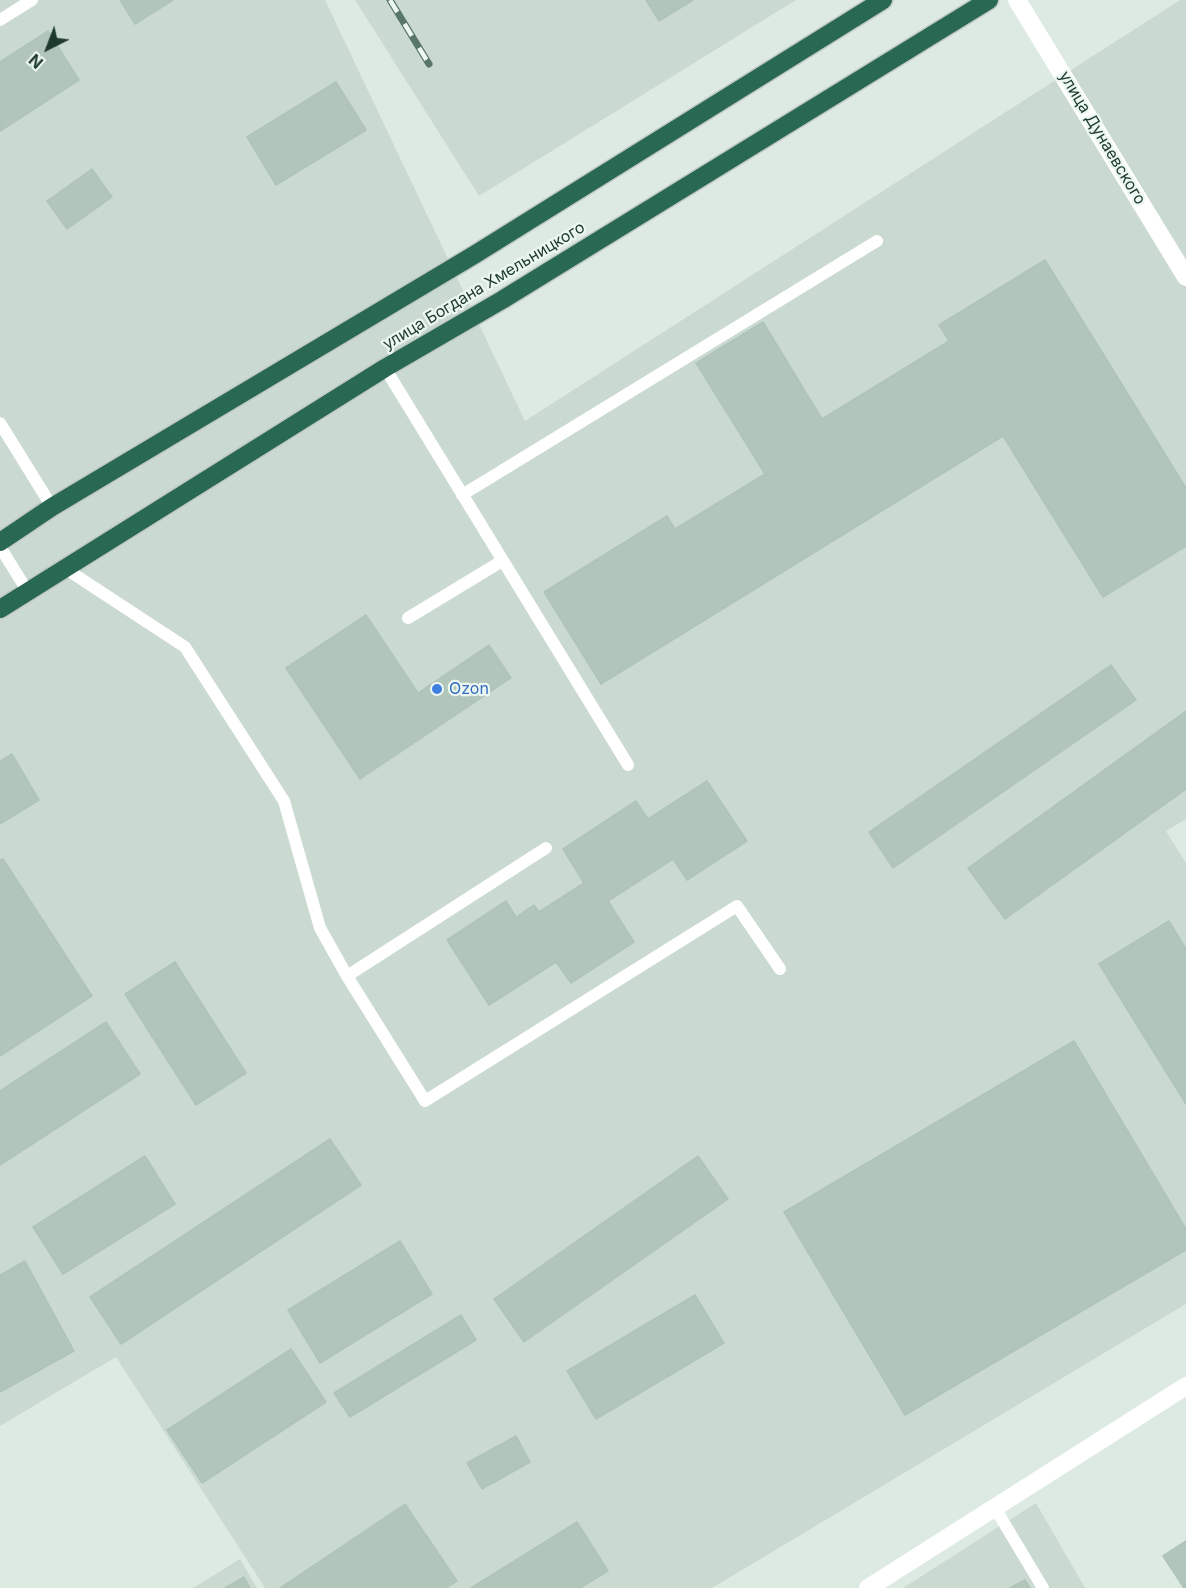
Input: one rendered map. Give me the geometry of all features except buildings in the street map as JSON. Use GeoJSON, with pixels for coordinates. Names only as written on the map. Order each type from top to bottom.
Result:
{"type":"FeatureCollection","features":[{"type":"Feature","properties":{"kind":"highway","name":"улица Богдана Хмельницкого"},"geometry":{"type":"LineString","coordinates":[[0,542],[52,507],[474,255],[883,0]]}},
{"type":"Feature","properties":{"kind":"highway","name":"улица Богдана Хмельницкого"},"geometry":{"type":"LineString","coordinates":[[0,609],[385,368],[513,294],[989,0]]}},
{"type":"Feature","properties":{"kind":"street","name":"улица Дунаевского"},"geometry":{"type":"LineString","coordinates":[[1017,0],[1186,277]]}},
{"type":"Feature","properties":{"kind":"street"},"geometry":{"type":"LineString","coordinates":[[868,1588],[1186,1386]]}},
{"type":"Feature","properties":{"kind":"lane"},"geometry":{"type":"LineString","coordinates":[[0,20],[32,0]]}},
{"type":"Feature","properties":{"kind":"lane"},"geometry":{"type":"LineString","coordinates":[[462,495],[877,241]]}},
{"type":"Feature","properties":{"kind":"lane"},"geometry":{"type":"LineString","coordinates":[[385,368],[628,765]]}},
{"type":"Feature","properties":{"kind":"lane"},"geometry":{"type":"LineString","coordinates":[[0,423],[52,507]]}},
{"type":"Feature","properties":{"kind":"lane"},"geometry":{"type":"LineString","coordinates":[[0,547],[28,592]]}},
{"type":"Feature","properties":{"kind":"lane"},"geometry":{"type":"LineString","coordinates":[[408,618],[502,561]]}},
{"type":"Feature","properties":{"kind":"lane"},"geometry":{"type":"LineString","coordinates":[[66,569],[184,647],[284,801],[320,928],[347,976],[425,1101],[737,906],[780,969]]}},
{"type":"Feature","properties":{"kind":"lane"},"geometry":{"type":"LineString","coordinates":[[347,976],[546,848]]}},
{"type":"Feature","properties":{"kind":"lane"},"geometry":{"type":"LineString","coordinates":[[995,1508],[1043,1588]]}},
{"type":"Feature","properties":{"kind":"shaded area"},"geometry":{"type":"Polygon","coordinates":[[[0,0],[325,0],[525,421],[1180,0],[1186,0],[1186,819],[1166,831],[1186,863],[1186,1304],[712,1588],[265,1588],[116,1357],[0,1426],[0,0]]]}},
{"type":"Feature","properties":{"kind":"shaded area"},"geometry":{"type":"Polygon","coordinates":[[[355,0],[796,0],[479,196],[355,0]]]}},
{"type":"Feature","properties":{"kind":"shaded area"},"geometry":{"type":"Polygon","coordinates":[[[1036,1503],[1085,1588],[903,1588],[1036,1503]]]}},
{"type":"Feature","properties":{"kind":"shaded area"},"geometry":{"type":"Polygon","coordinates":[[[240,1559],[257,1588],[193,1588],[240,1559]]]}},
{"type":"Feature","properties":{"kind":"railway"},"geometry":{"type":"LineString","coordinates":[[390,0],[429,64]]}},
{"type":"Feature","properties":{"kind":"place","name":"Ozon"},"geometry":{"type":"Point","coordinates":[437,689]}}]}
